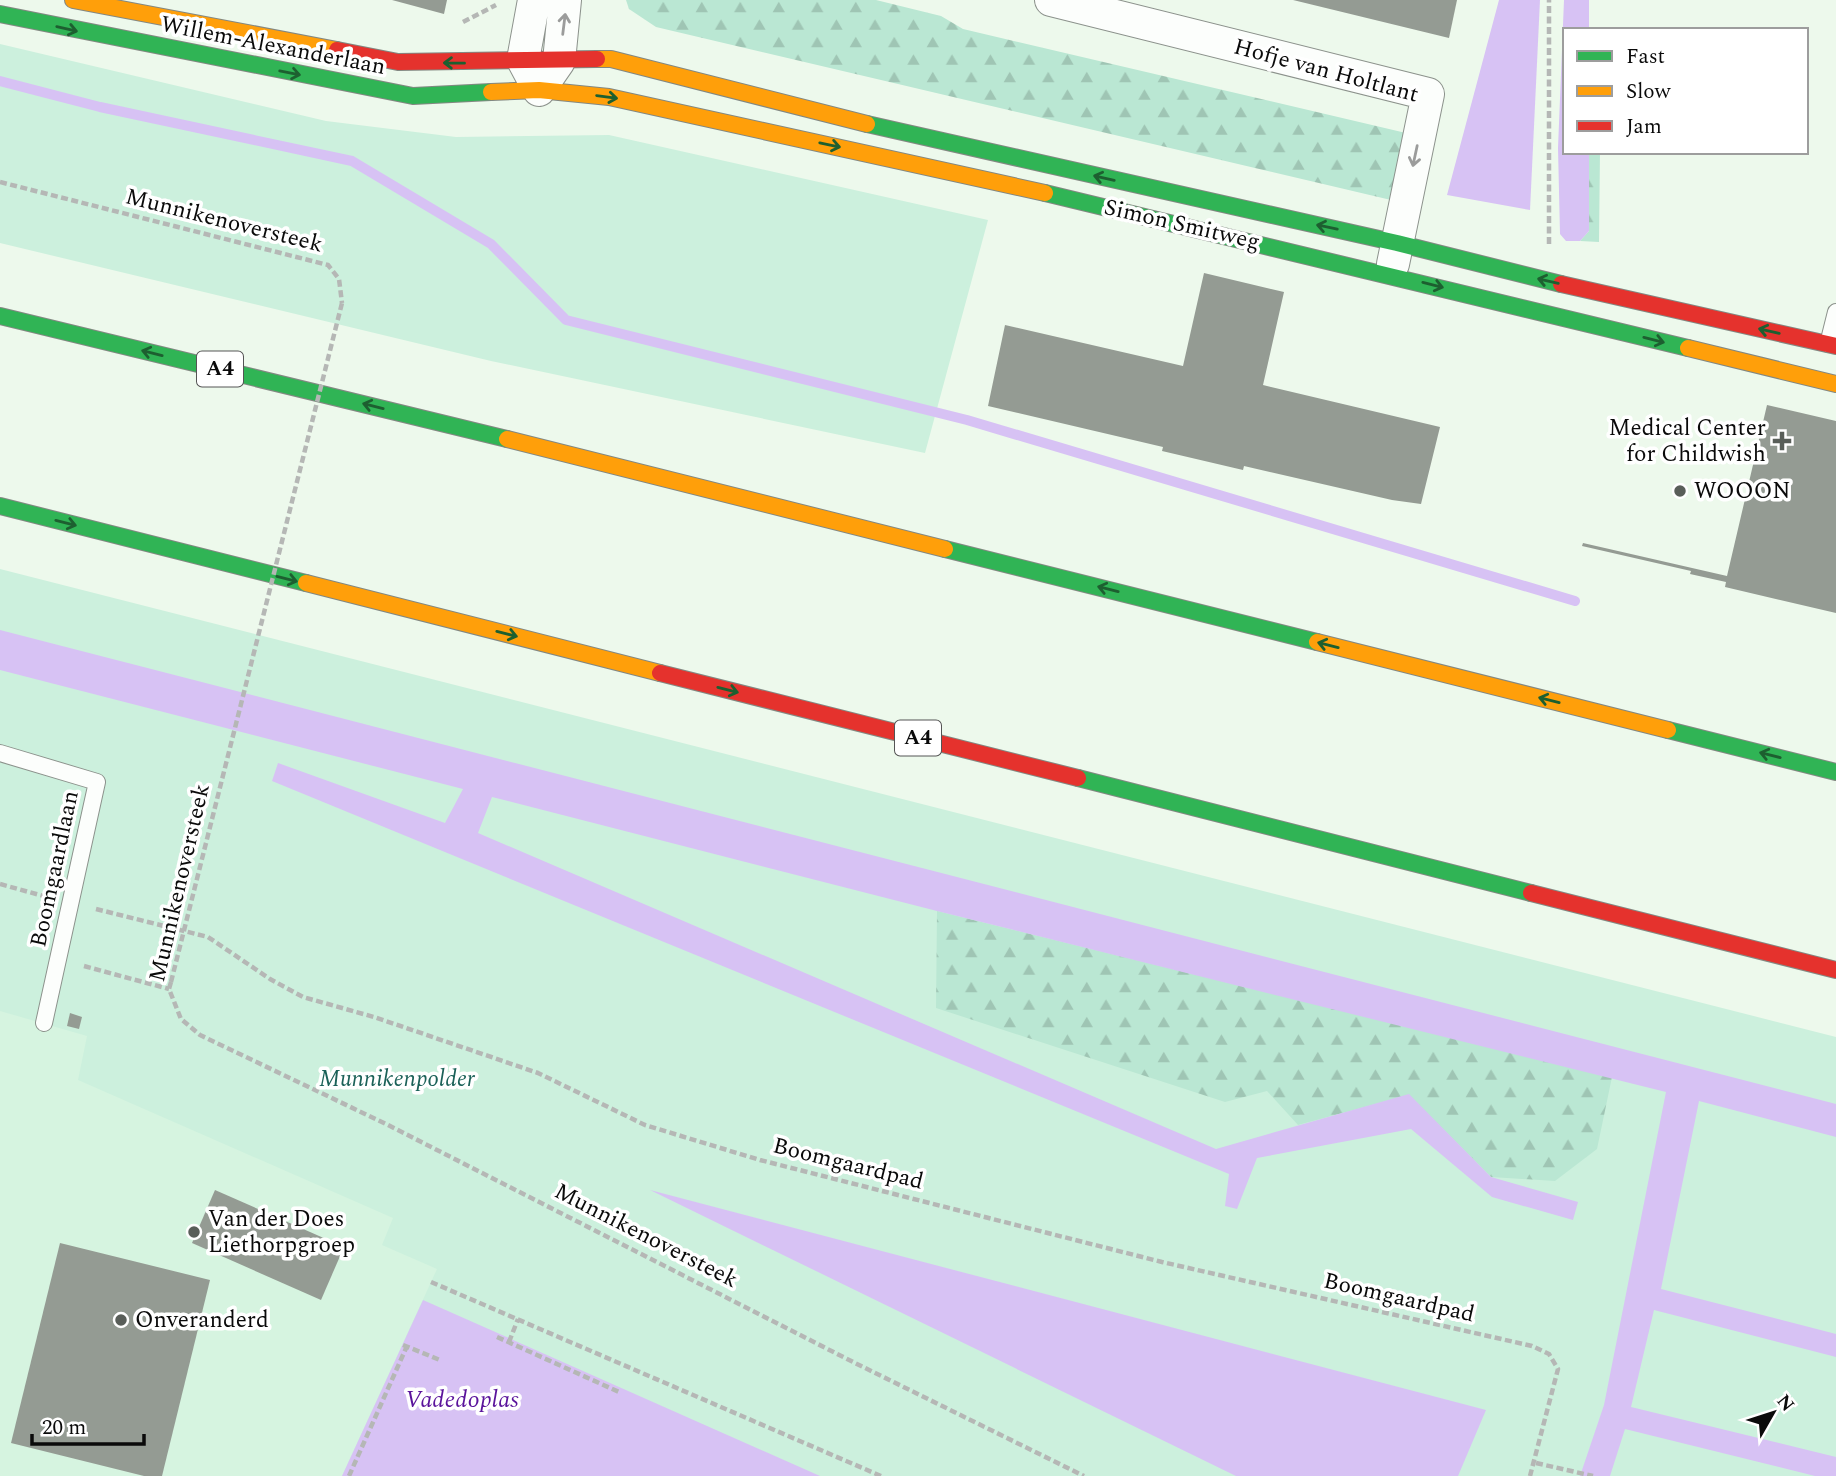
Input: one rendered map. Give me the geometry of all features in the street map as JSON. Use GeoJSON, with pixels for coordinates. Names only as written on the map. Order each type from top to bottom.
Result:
{"type":"FeatureCollection","features":[{"type":"Feature","properties":{"kind":"main road","name":"Willem-Alexanderlaan"},"geometry":{"type":"LineString","coordinates":[[73,0],[398,62],[523,60]]}},
{"type":"Feature","properties":{"kind":"main road","name":"Willem-Alexanderlaan"},"geometry":{"type":"LineString","coordinates":[[0,13],[413,96],[540,90]]}},
{"type":"Feature","properties":{"kind":"main road","name":"Simon Smitweg"},"geometry":{"type":"LineString","coordinates":[[523,60],[611,59],[945,143],[1400,231],[1489,268],[1828,363]]}},
{"type":"Feature","properties":{"kind":"main road","name":"Simon Smitweg"},"geometry":{"type":"LineString","coordinates":[[540,90],[609,97],[998,182],[1391,275],[1828,363]]}},
{"type":"Feature","properties":{"kind":"main road","name":"A4"},"geometry":{"type":"LineString","coordinates":[[0,316],[440,422],[1836,772]]}},
{"type":"Feature","properties":{"kind":"main road","name":"A4"},"geometry":{"type":"LineString","coordinates":[[0,506],[1836,970]]}},
{"type":"Feature","properties":{"kind":"street"},"geometry":{"type":"LineString","coordinates":[[534,0],[523,60],[540,90],[559,61],[565,0]]}},
{"type":"Feature","properties":{"kind":"street","name":"Hofje van Holtlant"},"geometry":{"type":"LineString","coordinates":[[1051,0],[1428,93],[1391,275]]}},
{"type":"Feature","properties":{"kind":"lane"},"geometry":{"type":"LineString","coordinates":[[1828,363],[1836,312]]}},
{"type":"Feature","properties":{"kind":"lane","name":"Boomgaardlaan"},"geometry":{"type":"LineString","coordinates":[[0,754],[97,782],[44,1023]]}},
{"type":"Feature","properties":{"kind":"path"},"geometry":{"type":"LineString","coordinates":[[1548,256],[1549,0]]}},
{"type":"Feature","properties":{"kind":"path","name":"Munnikenoversteek"},"geometry":{"type":"LineString","coordinates":[[0,183],[328,265],[339,279],[342,303],[169,989],[181,1019],[200,1035],[386,1124],[855,1363],[1084,1476]]}},
{"type":"Feature","properties":{"kind":"path","name":"Boomgaardpad"},"geometry":{"type":"LineString","coordinates":[[0,884],[208,937],[270,979],[303,997],[374,1017],[538,1073],[645,1125],[734,1152],[1162,1262],[1532,1346],[1549,1354],[1558,1369],[1536,1464],[1530,1476]]}},
{"type":"Feature","properties":{"kind":"path"},"geometry":{"type":"LineString","coordinates":[[107,974],[169,989]]}},
{"type":"Feature","properties":{"kind":"path"},"geometry":{"type":"LineString","coordinates":[[431,1282],[881,1476]]}},
{"type":"Feature","properties":{"kind":"path"},"geometry":{"type":"LineString","coordinates":[[509,1342],[518,1320]]}},
{"type":"Feature","properties":{"kind":"path"},"geometry":{"type":"LineString","coordinates":[[497,1337],[620,1392]]}},
{"type":"Feature","properties":{"kind":"path"},"geometry":{"type":"LineString","coordinates":[[349,1476],[405,1345],[440,1360]]}},
{"type":"Feature","properties":{"kind":"path"},"geometry":{"type":"LineString","coordinates":[[1536,1464],[1593,1476]]}},
{"type":"Feature","properties":{"kind":"green space"},"geometry":{"type":"Polygon","coordinates":[[[626,0],[876,0],[941,16],[963,29],[1406,133],[1391,200],[656,27],[629,9],[626,0]]]}},
{"type":"Feature","properties":{"kind":"green space"},"geometry":{"type":"Polygon","coordinates":[[[0,44],[326,121],[456,137],[609,135],[988,220],[925,453],[491,361],[0,243],[0,44]]]}},
{"type":"Feature","properties":{"kind":"green space"},"geometry":{"type":"Polygon","coordinates":[[[1589,154],[1600,154],[1599,242],[1580,241],[1589,231],[1589,154]]]}},
{"type":"Feature","properties":{"kind":"green space","name":"Munnikenpolder"},"geometry":{"type":"Polygon","coordinates":[[[0,569],[1836,1037],[1836,1476],[0,1476],[0,569]]]}},
{"type":"Feature","properties":{"kind":"green space"},"geometry":{"type":"Polygon","coordinates":[[[937,911],[1612,1077],[1597,1149],[1555,1181],[1491,1177],[1409,1095],[1298,1125],[1267,1091],[1225,1102],[936,1008],[937,911]]]}},
{"type":"Feature","properties":{"kind":"green space","name":"Van der Does Liethorpgroep"},"geometry":{"type":"Polygon","coordinates":[[[0,1011],[87,1036],[78,1080],[393,1218],[382,1245],[437,1269],[342,1476],[0,1476],[0,1011]]]}},
{"type":"Feature","properties":{"kind":"water"},"geometry":{"type":"Polygon","coordinates":[[[1499,0],[1540,0],[1530,210],[1447,195],[1499,0]]]}},
{"type":"Feature","properties":{"kind":"water"},"geometry":{"type":"Polygon","coordinates":[[[1564,0],[1589,0],[1589,28],[1563,28],[1563,154],[1589,154],[1589,231],[1580,241],[1566,241],[1560,234],[1558,148],[1564,0]]]}},
{"type":"Feature","properties":{"kind":"water"},"geometry":{"type":"Polygon","coordinates":[[[0,630],[1836,1104],[1836,1137],[1699,1101],[1661,1289],[1836,1334],[1836,1357],[1654,1310],[1631,1407],[1836,1457],[1836,1476],[1815,1476],[1625,1429],[1610,1476],[1580,1476],[1604,1405],[1666,1092],[937,911],[492,797],[478,833],[1216,1149],[1409,1094],[1491,1177],[1578,1202],[1573,1220],[1492,1197],[1411,1129],[1257,1158],[1237,1209],[1225,1206],[1229,1174],[272,781],[278,763],[445,823],[463,789],[0,670],[0,630]]]}},
{"type":"Feature","properties":{"kind":"water"},"geometry":{"type":"Polygon","coordinates":[[[650,1190],[1486,1410],[1458,1476],[1236,1476],[650,1190]]]}},
{"type":"Feature","properties":{"kind":"water","name":"Vadedoplas"},"geometry":{"type":"Polygon","coordinates":[[[423,1300],[820,1476],[342,1476],[423,1300]]]}},
{"type":"Feature","properties":{"kind":"building"},"geometry":{"type":"Polygon","coordinates":[[[392,0],[447,0],[444,14],[392,0]]]}},
{"type":"Feature","properties":{"kind":"building"},"geometry":{"type":"Polygon","coordinates":[[[1293,0],[1457,0],[1449,38],[1293,0]]]}},
{"type":"Feature","properties":{"kind":"building"},"geometry":{"type":"Polygon","coordinates":[[[1204,273],[1284,292],[1263,385],[1440,427],[1421,504],[1392,500],[1244,466],[1243,470],[1162,451],[1163,447],[988,406],[1005,325],[1183,366],[1204,273]]]}},
{"type":"Feature","properties":{"kind":"building"},"geometry":{"type":"Polygon","coordinates":[[[1767,405],[1836,421],[1836,613],[1725,587],[1726,582],[1690,574],[1691,571],[1582,546],[1583,543],[1727,576],[1767,405]]]}},
{"type":"Feature","properties":{"kind":"building"},"geometry":{"type":"Polygon","coordinates":[[[70,1013],[82,1017],[79,1029],[67,1026],[70,1013]]]}},
{"type":"Feature","properties":{"kind":"building"},"geometry":{"type":"Polygon","coordinates":[[[215,1190],[344,1247],[321,1300],[192,1243],[215,1190]]]}},
{"type":"Feature","properties":{"kind":"building","name":"Onveranderd"},"geometry":{"type":"Polygon","coordinates":[[[60,1243],[210,1280],[162,1476],[144,1476],[11,1443],[60,1243]]]}},
{"type":"Feature","properties":{"kind":"waterway"},"geometry":{"type":"LineString","coordinates":[[0,81],[100,107],[352,161],[491,244],[566,320],[967,420],[1575,601]]}},
{"type":"Feature","properties":{"kind":"traffic: fast"},"geometry":{"type":"LineString","coordinates":[[0,14],[413,96],[491,92]]}},
{"type":"Feature","properties":{"kind":"traffic: fast"},"geometry":{"type":"LineString","coordinates":[[867,124],[1397,243],[1561,284]]}},
{"type":"Feature","properties":{"kind":"traffic: fast"},"geometry":{"type":"LineString","coordinates":[[1045,193],[1688,348]]}},
{"type":"Feature","properties":{"kind":"traffic: fast"},"geometry":{"type":"LineString","coordinates":[[0,316],[507,439]]}},
{"type":"Feature","properties":{"kind":"traffic: fast"},"geometry":{"type":"LineString","coordinates":[[0,506],[306,583]]}},
{"type":"Feature","properties":{"kind":"traffic: fast"},"geometry":{"type":"LineString","coordinates":[[945,549],[1317,642]]}},
{"type":"Feature","properties":{"kind":"traffic: fast"},"geometry":{"type":"LineString","coordinates":[[1668,730],[1836,772]]}},
{"type":"Feature","properties":{"kind":"traffic: fast"},"geometry":{"type":"LineString","coordinates":[[1078,778],[1531,893]]}},
{"type":"Feature","properties":{"kind":"traffic: slow"},"geometry":{"type":"LineString","coordinates":[[73,0],[337,50]]}},
{"type":"Feature","properties":{"kind":"traffic: slow"},"geometry":{"type":"LineString","coordinates":[[597,59],[611,59],[867,124]]}},
{"type":"Feature","properties":{"kind":"traffic: slow"},"geometry":{"type":"LineString","coordinates":[[491,92],[539,90],[609,97],[1045,193]]}},
{"type":"Feature","properties":{"kind":"traffic: slow"},"geometry":{"type":"LineString","coordinates":[[1688,348],[1836,384]]}},
{"type":"Feature","properties":{"kind":"traffic: slow"},"geometry":{"type":"LineString","coordinates":[[507,439],[945,549]]}},
{"type":"Feature","properties":{"kind":"traffic: slow"},"geometry":{"type":"LineString","coordinates":[[306,583],[660,673]]}},
{"type":"Feature","properties":{"kind":"traffic: slow"},"geometry":{"type":"LineString","coordinates":[[1317,642],[1668,730]]}},
{"type":"Feature","properties":{"kind":"traffic: jam"},"geometry":{"type":"LineString","coordinates":[[337,50],[398,62],[597,59]]}},
{"type":"Feature","properties":{"kind":"traffic: jam"},"geometry":{"type":"LineString","coordinates":[[1561,284],[1836,346]]}},
{"type":"Feature","properties":{"kind":"traffic: jam"},"geometry":{"type":"LineString","coordinates":[[660,673],[1078,778]]}},
{"type":"Feature","properties":{"kind":"traffic: jam"},"geometry":{"type":"LineString","coordinates":[[1531,893],[1836,970]]}},
{"type":"Feature","properties":{"kind":"place","name":"Medical Center for Childwish"},"geometry":{"type":"Point","coordinates":[1782,441]}},
{"type":"Feature","properties":{"kind":"place","name":"WOOON"},"geometry":{"type":"Point","coordinates":[1680,491]}},
{"type":"Feature","properties":{"kind":"place","name":"Van der Does Liethorpgroep"},"geometry":{"type":"Point","coordinates":[194,1232]}},
{"type":"Feature","properties":{"kind":"place","name":"Onveranderd"},"geometry":{"type":"Point","coordinates":[121,1320]}}]}
